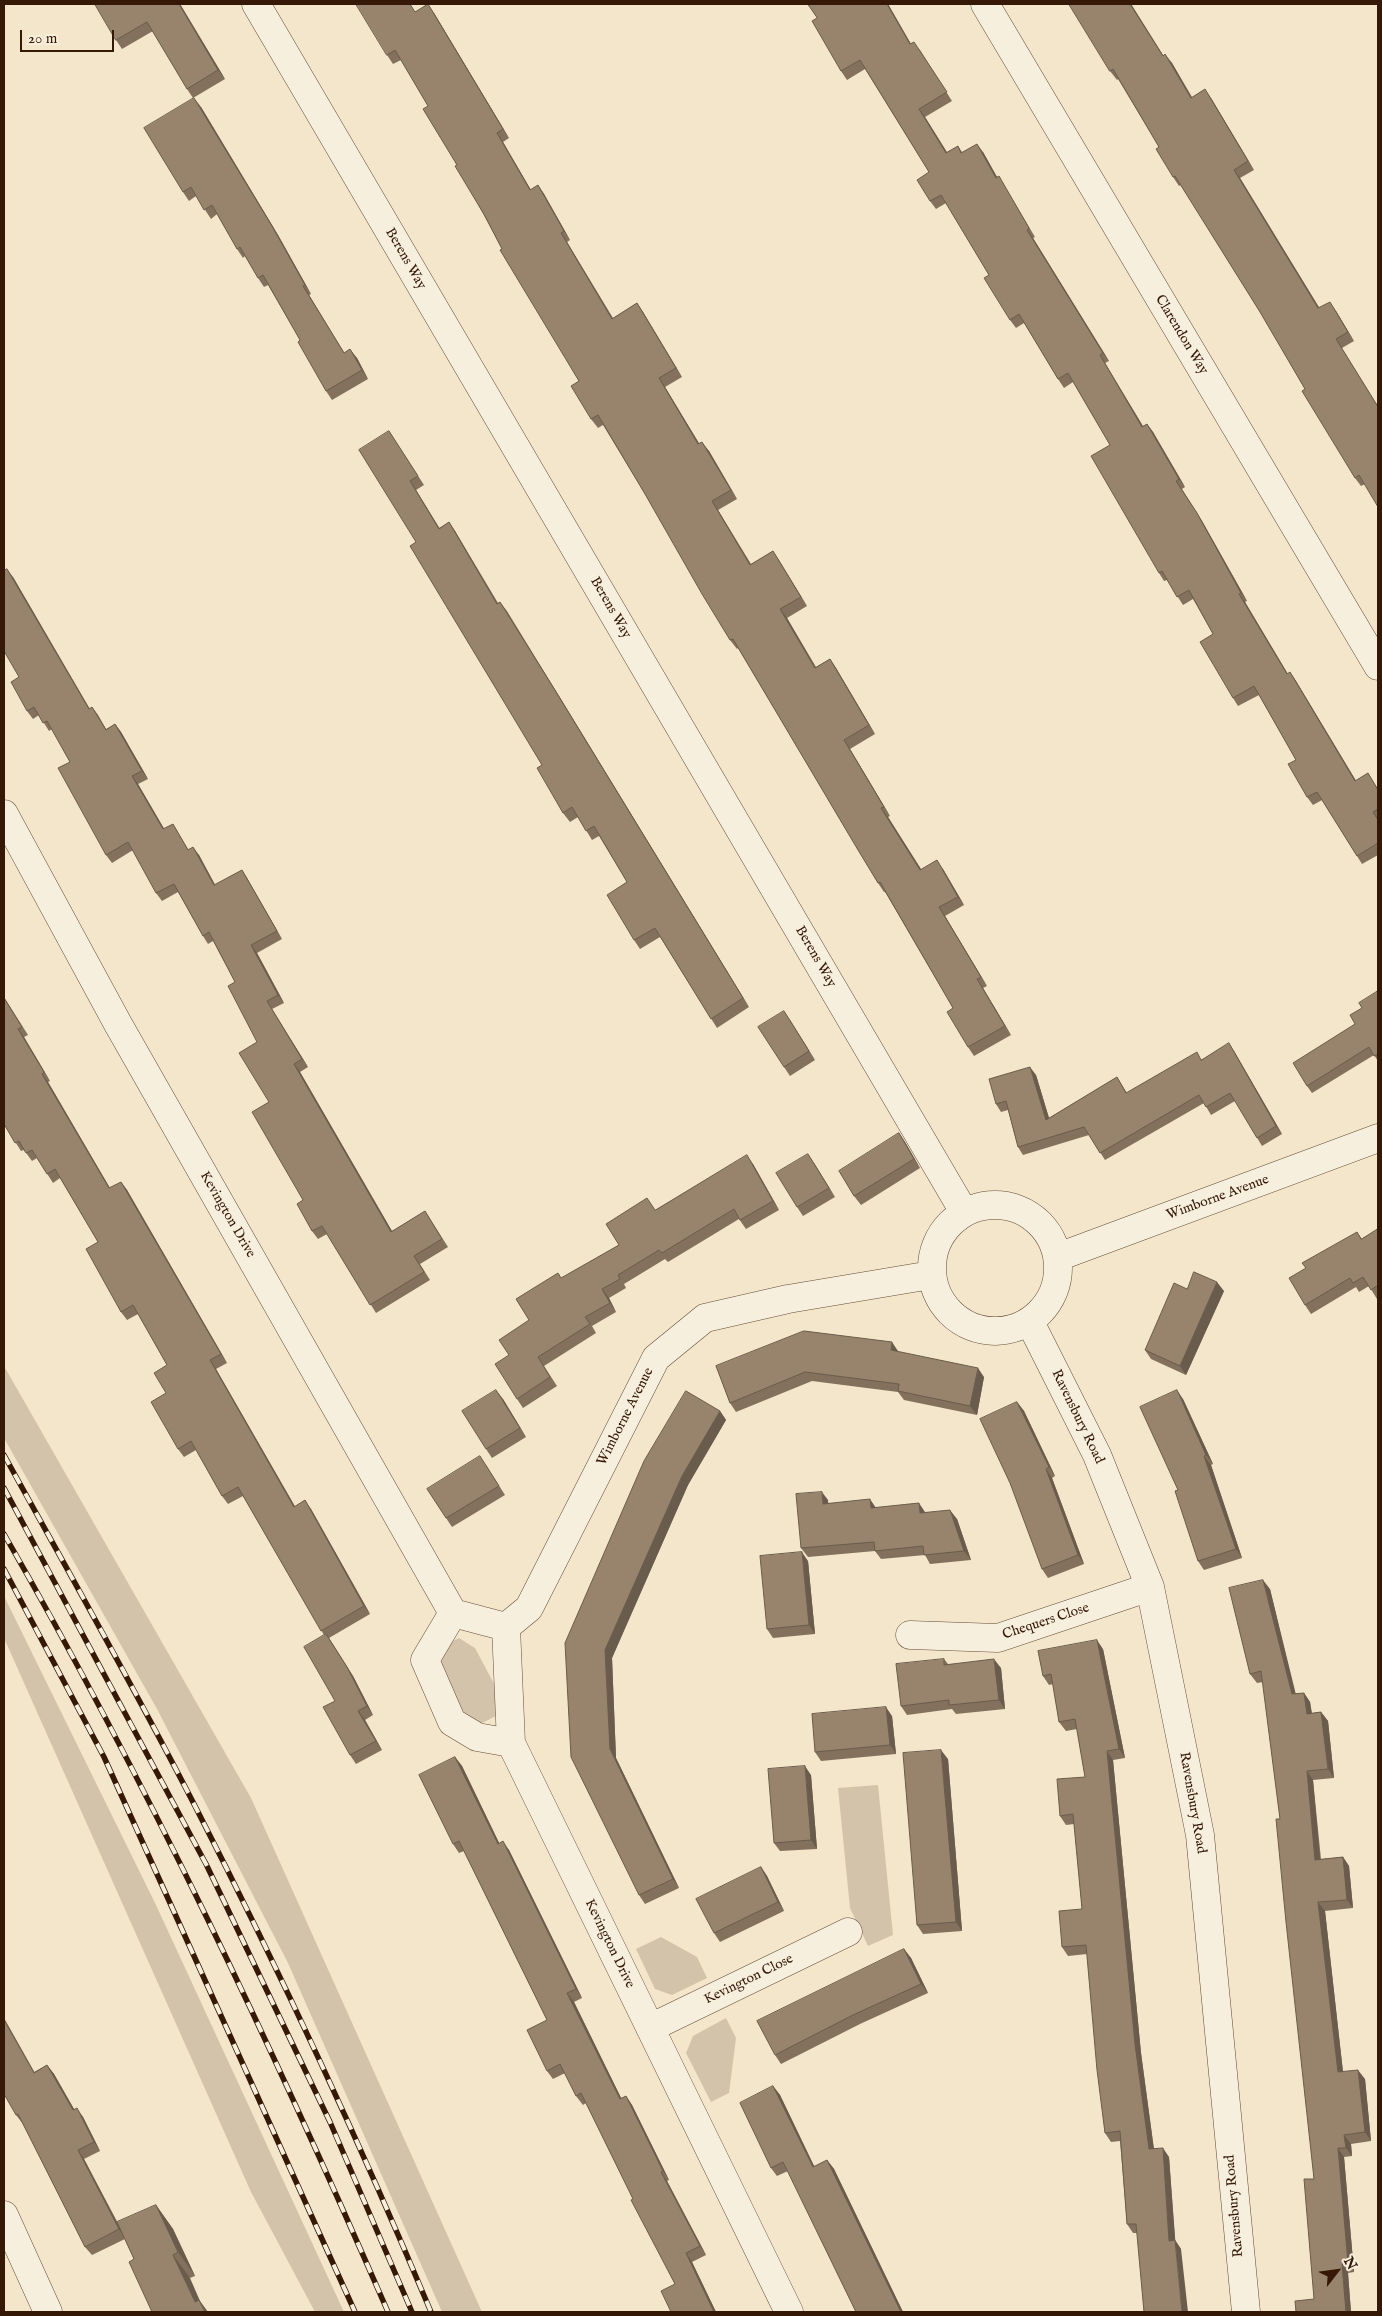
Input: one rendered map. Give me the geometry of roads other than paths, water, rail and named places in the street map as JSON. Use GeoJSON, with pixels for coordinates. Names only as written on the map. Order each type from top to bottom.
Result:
{"type":"FeatureCollection","features":[{"type":"Feature","properties":{"kind":"street","name":"Berens Way"},"geometry":{"type":"LineString","coordinates":[[256,4],[964,1212]]}},
{"type":"Feature","properties":{"kind":"street","name":"Clarendon Way"},"geometry":{"type":"LineString","coordinates":[[985,4],[1378,666]]}},
{"type":"Feature","properties":{"kind":"street","name":"Kevington Drive"},"geometry":{"type":"LineString","coordinates":[[4,814],[118,1024],[453,1613]]}},
{"type":"Feature","properties":{"kind":"street","name":"Wimborne Avenue"},"geometry":{"type":"LineString","coordinates":[[1058,1257],[1378,1138]]}},
{"type":"Feature","properties":{"kind":"street"},"geometry":{"type":"LineString","coordinates":[[996,1205],[1022,1211],[1039,1222],[1051,1238],[1058,1257],[1058,1276],[1054,1294],[1044,1309],[1030,1322],[1010,1330],[988,1332],[968,1326],[950,1314],[938,1296],[932,1275],[932,1256],[938,1239],[950,1223],[964,1212],[983,1206],[996,1205]]}},
{"type":"Feature","properties":{"kind":"street","name":"Wimborne Avenue"},"geometry":{"type":"LineString","coordinates":[[506,1627],[529,1608],[656,1358],[706,1318],[788,1299],[932,1275]]}},
{"type":"Feature","properties":{"kind":"street","name":"Ravensbury Road"},"geometry":{"type":"LineString","coordinates":[[1030,1322],[1097,1456],[1150,1587],[1200,1835],[1246,2312]]}},
{"type":"Feature","properties":{"kind":"street","name":"Chequers Close"},"geometry":{"type":"LineString","coordinates":[[910,1635],[998,1638],[1150,1587]]}},
{"type":"Feature","properties":{"kind":"street"},"geometry":{"type":"LineString","coordinates":[[453,1613],[506,1627],[511,1743],[477,1737],[452,1722],[425,1660],[453,1613]]}},
{"type":"Feature","properties":{"kind":"street","name":"Kevington Drive"},"geometry":{"type":"LineString","coordinates":[[511,1743],[789,2312]]}},
{"type":"Feature","properties":{"kind":"street","name":"Kevington Close"},"geometry":{"type":"LineString","coordinates":[[650,2028],[848,1932]]}},
{"type":"Feature","properties":{"kind":"street"},"geometry":{"type":"LineString","coordinates":[[4,2215],[48,2312]]}},
{"type":"Feature","properties":{"kind":"railway"},"geometry":{"type":"LineString","coordinates":[[4,1455],[101,1629],[227,1868],[347,2120],[431,2312]]}},
{"type":"Feature","properties":{"kind":"railway"},"geometry":{"type":"LineString","coordinates":[[4,1488],[206,1864],[330,2122],[412,2312]]}},
{"type":"Feature","properties":{"kind":"railway"},"geometry":{"type":"LineString","coordinates":[[4,1534],[109,1724],[207,1918],[300,2114],[388,2312]]}},
{"type":"Feature","properties":{"kind":"railway"},"geometry":{"type":"LineString","coordinates":[[4,1569],[104,1757],[355,2312]]}}]}
